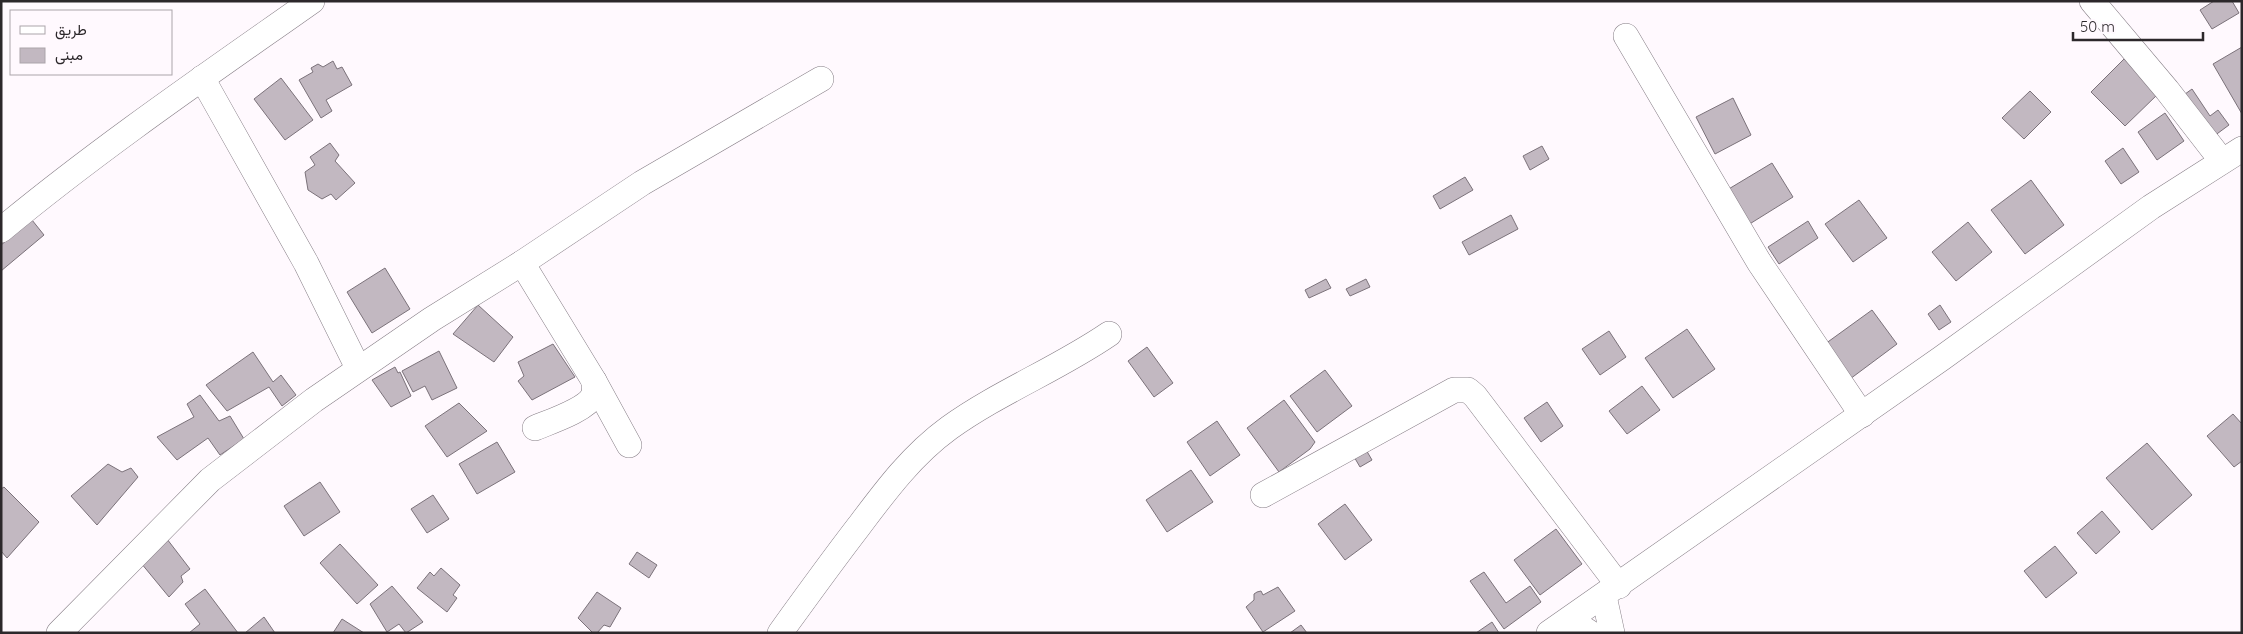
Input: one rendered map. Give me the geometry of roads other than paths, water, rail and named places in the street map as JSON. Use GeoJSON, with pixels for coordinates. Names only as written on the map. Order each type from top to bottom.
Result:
{"type":"FeatureCollection","features":[{"type":"Feature","properties":{"kind":"street"},"geometry":{"type":"LineString","coordinates":[[1,230],[43,195],[202,78],[312,1]]}},
{"type":"Feature","properties":{"kind":"street"},"geometry":{"type":"LineString","coordinates":[[1570,629],[1611,591],[2151,207],[2232,156],[2155,76],[2092,1]]}},
{"type":"Feature","properties":{"kind":"street"},"geometry":{"type":"LineString","coordinates":[[1626,36],[1759,262],[1862,414]]}},
{"type":"Feature","properties":{"kind":"street"},"geometry":{"type":"LineString","coordinates":[[202,78],[301,255],[358,368]]}},
{"type":"Feature","properties":{"kind":"street"},"geometry":{"type":"LineString","coordinates":[[58,633],[210,480],[358,368],[522,263],[642,183],[821,79]]}},
{"type":"Feature","properties":{"kind":"street"},"geometry":{"type":"LineString","coordinates":[[522,263],[594,381],[629,445]]}},
{"type":"Feature","properties":{"kind":"street"},"geometry":{"type":"LineString","coordinates":[[780,633],[888,487],[916,455],[949,428],[1019,386],[1078,356],[1110,334]]}},
{"type":"Feature","properties":{"kind":"street"},"geometry":{"type":"LineString","coordinates":[[534,428],[582,406],[592,399],[594,381]]}},
{"type":"Feature","properties":{"kind":"street"},"geometry":{"type":"LineString","coordinates":[[1263,495],[1454,390],[1468,390],[1475,396],[1611,591],[1612,633]]}}]}
